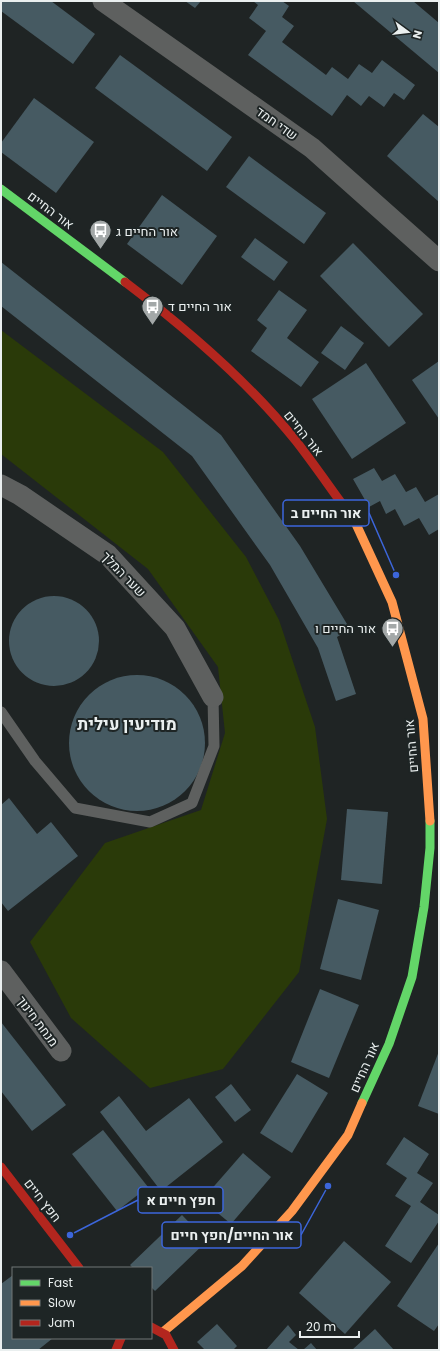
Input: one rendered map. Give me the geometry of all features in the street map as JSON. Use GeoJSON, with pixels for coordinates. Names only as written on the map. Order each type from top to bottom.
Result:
{"type":"FeatureCollection","features":[{"type":"Feature","properties":{"kind":"street","name":"שדי חמד"},"geometry":{"type":"LineString","coordinates":[[103,1],[312,148],[439,261]]}},
{"type":"Feature","properties":{"kind":"street","name":"אור החיים"},"geometry":{"type":"LineString","coordinates":[[1,189],[161,309],[240,379],[296,441],[356,524],[392,602],[423,719],[430,815],[430,848],[412,977],[389,1044],[348,1135],[292,1211],[242,1266],[163,1332]]}},
{"type":"Feature","properties":{"kind":"street","name":"שער המלך"},"geometry":{"type":"LineString","coordinates":[[1,485],[20,495],[108,555],[175,628],[213,697]]}},
{"type":"Feature","properties":{"kind":"street","name":"מנחת חינוך"},"geometry":{"type":"LineString","coordinates":[[1,972],[61,1052]]}},
{"type":"Feature","properties":{"kind":"street","name":"חפץ חיים"},"geometry":{"type":"LineString","coordinates":[[1,1166],[78,1267]]}},
{"type":"Feature","properties":{"kind":"street"},"geometry":{"type":"LineString","coordinates":[[152,1327],[163,1332],[170,1340],[174,1350]]}},
{"type":"Feature","properties":{"kind":"street"},"geometry":{"type":"LineString","coordinates":[[116,1350],[121,1339]]}},
{"type":"Feature","properties":{"kind":"lane"},"geometry":{"type":"LineString","coordinates":[[1,712],[35,761],[75,808],[150,822],[192,803],[214,746],[213,697]]}},
{"type":"Feature","properties":{"kind":"green space"},"geometry":{"type":"Polygon","coordinates":[[[1,330],[163,452],[246,557],[279,620],[315,727],[327,819],[299,972],[223,1069],[150,1088],[71,1018],[30,942],[105,843],[201,810],[225,733],[218,667],[148,569],[1,454],[1,330]]]}},
{"type":"Feature","properties":{"kind":"building"},"geometry":{"type":"Polygon","coordinates":[[[1,1],[51,1],[95,34],[73,64],[1,11],[1,1]]]}},
{"type":"Feature","properties":{"kind":"building"},"geometry":{"type":"Polygon","coordinates":[[[185,1],[201,1],[195,8],[185,1]]]}},
{"type":"Feature","properties":{"kind":"building"},"geometry":{"type":"Polygon","coordinates":[[[253,1],[282,1],[289,6],[282,17],[294,26],[282,42],[326,75],[332,67],[348,79],[359,64],[372,73],[382,60],[415,85],[404,100],[394,93],[384,107],[369,96],[361,106],[347,95],[332,116],[248,55],[266,31],[249,18],[258,5],[253,1]]]}},
{"type":"Feature","properties":{"kind":"building"},"geometry":{"type":"Polygon","coordinates":[[[353,1],[413,1],[439,23],[439,73],[353,1]]]}},
{"type":"Feature","properties":{"kind":"building"},"geometry":{"type":"Polygon","coordinates":[[[120,55],[232,137],[207,171],[95,88],[120,55]]]}},
{"type":"Feature","properties":{"kind":"building"},"geometry":{"type":"Polygon","coordinates":[[[34,98],[94,142],[56,193],[1,152],[1,143],[34,98]]]}},
{"type":"Feature","properties":{"kind":"building"},"geometry":{"type":"Polygon","coordinates":[[[423,114],[439,127],[439,202],[387,156],[423,114]]]}},
{"type":"Feature","properties":{"kind":"building"},"geometry":{"type":"Polygon","coordinates":[[[249,156],[326,213],[304,244],[226,187],[249,156]]]}},
{"type":"Feature","properties":{"kind":"building"},"geometry":{"type":"Polygon","coordinates":[[[162,195],[217,236],[182,285],[127,244],[162,195]]]}},
{"type":"Feature","properties":{"kind":"building"},"geometry":{"type":"Polygon","coordinates":[[[255,238],[288,262],[274,281],[241,257],[255,238]]]}},
{"type":"Feature","properties":{"kind":"building"},"geometry":{"type":"Polygon","coordinates":[[[353,243],[423,314],[389,347],[320,276],[353,243]]]}},
{"type":"Feature","properties":{"kind":"building"},"geometry":{"type":"Polygon","coordinates":[[[1,262],[221,435],[300,546],[350,629],[337,637],[356,694],[336,701],[318,648],[270,565],[192,456],[1,306],[1,262]]]}},
{"type":"Feature","properties":{"kind":"building"},"geometry":{"type":"Polygon","coordinates":[[[279,290],[307,310],[287,338],[319,362],[301,387],[251,351],[267,328],[257,320],[279,290]]]}},
{"type":"Feature","properties":{"kind":"building"},"geometry":{"type":"Polygon","coordinates":[[[341,326],[364,343],[345,370],[321,353],[341,326]]]}},
{"type":"Feature","properties":{"kind":"building"},"geometry":{"type":"Polygon","coordinates":[[[439,361],[439,419],[412,380],[439,361]]]}},
{"type":"Feature","properties":{"kind":"building"},"geometry":{"type":"Polygon","coordinates":[[[366,363],[406,423],[352,459],[312,399],[366,363]]]}},
{"type":"Feature","properties":{"kind":"building"},"geometry":{"type":"Polygon","coordinates":[[[374,468],[382,481],[395,474],[406,492],[416,487],[425,502],[439,494],[439,529],[429,535],[419,518],[404,526],[395,509],[386,514],[380,501],[369,507],[353,479],[374,468]]]}},
{"type":"Feature","properties":{"kind":"building"},"geometry":{"type":"Polygon","coordinates":[[[54,596],[71,599],[86,609],[96,624],[99,641],[96,658],[86,673],[71,683],[54,686],[37,683],[22,673],[12,658],[9,641],[12,624],[22,609],[37,599],[54,596]]]}},
{"type":"Feature","properties":{"kind":"building"},"geometry":{"type":"Polygon","coordinates":[[[144,675],[157,677],[175,686],[190,700],[203,723],[205,743],[203,763],[194,781],[180,796],[157,809],[130,811],[117,809],[99,800],[84,786],[71,763],[69,736],[71,723],[80,705],[94,690],[117,677],[144,675]]]}},
{"type":"Feature","properties":{"kind":"building"},"geometry":{"type":"Polygon","coordinates":[[[9,798],[37,834],[51,822],[78,856],[8,911],[1,902],[1,805],[9,798]]]}},
{"type":"Feature","properties":{"kind":"building"},"geometry":{"type":"Polygon","coordinates":[[[347,809],[388,812],[382,884],[341,880],[347,809]]]}},
{"type":"Feature","properties":{"kind":"building"},"geometry":{"type":"Polygon","coordinates":[[[338,899],[379,910],[361,980],[320,969],[338,899]]]}},
{"type":"Feature","properties":{"kind":"building"},"geometry":{"type":"Polygon","coordinates":[[[320,989],[359,1005],[329,1078],[291,1062],[320,989]]]}},
{"type":"Feature","properties":{"kind":"building"},"geometry":{"type":"Polygon","coordinates":[[[1,1022],[66,1105],[32,1131],[1,1091],[1,1022]]]}},
{"type":"Feature","properties":{"kind":"building"},"geometry":{"type":"Polygon","coordinates":[[[439,1051],[439,1114],[418,1106],[439,1051]]]}},
{"type":"Feature","properties":{"kind":"building"},"geometry":{"type":"Polygon","coordinates":[[[297,1074],[328,1093],[292,1153],[260,1133],[297,1074]]]}},
{"type":"Feature","properties":{"kind":"building"},"geometry":{"type":"Polygon","coordinates":[[[231,1084],[251,1110],[235,1122],[215,1097],[231,1084]]]}},
{"type":"Feature","properties":{"kind":"building"},"geometry":{"type":"Polygon","coordinates":[[[119,1096],[146,1131],[189,1098],[223,1142],[161,1191],[100,1112],[119,1096]]]}},
{"type":"Feature","properties":{"kind":"building"},"geometry":{"type":"Polygon","coordinates":[[[103,1130],[148,1187],[117,1211],[72,1154],[103,1130]]]}},
{"type":"Feature","properties":{"kind":"building"},"geometry":{"type":"Polygon","coordinates":[[[404,1137],[429,1154],[417,1173],[433,1183],[420,1202],[439,1215],[439,1221],[411,1263],[385,1246],[411,1206],[395,1196],[407,1178],[386,1164],[404,1137]]]}},
{"type":"Feature","properties":{"kind":"building"},"geometry":{"type":"Polygon","coordinates":[[[243,1153],[271,1177],[231,1224],[202,1200],[243,1153]]]}},
{"type":"Feature","properties":{"kind":"building"},"geometry":{"type":"Polygon","coordinates":[[[182,1215],[207,1241],[155,1291],[152,1288],[152,1267],[132,1267],[130,1265],[182,1215]]]}},
{"type":"Feature","properties":{"kind":"building"},"geometry":{"type":"Polygon","coordinates":[[[344,1241],[391,1282],[345,1334],[299,1293],[344,1241]]]}},
{"type":"Feature","properties":{"kind":"building"},"geometry":{"type":"Polygon","coordinates":[[[439,1243],[439,1324],[434,1331],[397,1306],[439,1243]]]}},
{"type":"Feature","properties":{"kind":"building"},"geometry":{"type":"Polygon","coordinates":[[[12,1276],[12,1339],[52,1339],[38,1350],[1,1350],[1,1284],[12,1276]]]}},
{"type":"Feature","properties":{"kind":"building"},"geometry":{"type":"Polygon","coordinates":[[[217,1324],[237,1346],[233,1350],[205,1350],[197,1342],[217,1324]]]}},
{"type":"Feature","properties":{"kind":"building"},"geometry":{"type":"Polygon","coordinates":[[[288,1325],[296,1335],[289,1342],[299,1350],[266,1350],[288,1325]]]}},
{"type":"Feature","properties":{"kind":"building"},"geometry":{"type":"Polygon","coordinates":[[[375,1329],[394,1350],[352,1350],[375,1329]]]}},
{"type":"Feature","properties":{"kind":"building"},"geometry":{"type":"Polygon","coordinates":[[[311,1343],[317,1350],[303,1350],[311,1343]]]}},
{"type":"Feature","properties":{"kind":"traffic: fast"},"geometry":{"type":"LineString","coordinates":[[1,189],[125,282]]}},
{"type":"Feature","properties":{"kind":"traffic: fast"},"geometry":{"type":"LineString","coordinates":[[362,1103],[389,1044],[412,977],[424,907],[430,848],[430,821]]}},
{"type":"Feature","properties":{"kind":"traffic: slow"},"geometry":{"type":"LineString","coordinates":[[348,512],[356,524],[392,602],[423,719],[430,821]]}},
{"type":"Feature","properties":{"kind":"traffic: slow"},"geometry":{"type":"LineString","coordinates":[[163,1332],[242,1266],[292,1211],[348,1135],[362,1103]]}},
{"type":"Feature","properties":{"kind":"traffic: jam"},"geometry":{"type":"LineString","coordinates":[[125,282],[194,337],[258,397],[296,441],[348,512]]}},
{"type":"Feature","properties":{"kind":"traffic: jam"},"geometry":{"type":"LineString","coordinates":[[1,1167],[78,1267]]}},
{"type":"Feature","properties":{"kind":"traffic: jam"},"geometry":{"type":"LineString","coordinates":[[152,1328],[166,1335],[174,1350]]}},
{"type":"Feature","properties":{"kind":"traffic: jam"},"geometry":{"type":"LineString","coordinates":[[116,1350],[121,1339]]}},
{"type":"Feature","properties":{"kind":"place","name":"אור החיים ג"},"geometry":{"type":"Point","coordinates":[101,250]}},
{"type":"Feature","properties":{"kind":"place","name":"אור החיים ד"},"geometry":{"type":"Point","coordinates":[153,326]}},
{"type":"Feature","properties":{"kind":"place","name":"אור החיים ב"},"geometry":{"type":"Point","coordinates":[396,575]}},
{"type":"Feature","properties":{"kind":"place","name":"אור החיים ו"},"geometry":{"type":"Point","coordinates":[392,648]}},
{"type":"Feature","properties":{"kind":"place","name":"אור החיים/חפץ חיים"},"geometry":{"type":"Point","coordinates":[328,1186]}},
{"type":"Feature","properties":{"kind":"place","name":"חפץ חיים א"},"geometry":{"type":"Point","coordinates":[70,1235]}},
{"type":"Feature","properties":{"kind":"district","name":"מודיעין עילית"},"geometry":{"type":"Point","coordinates":[127,724]}}]}
